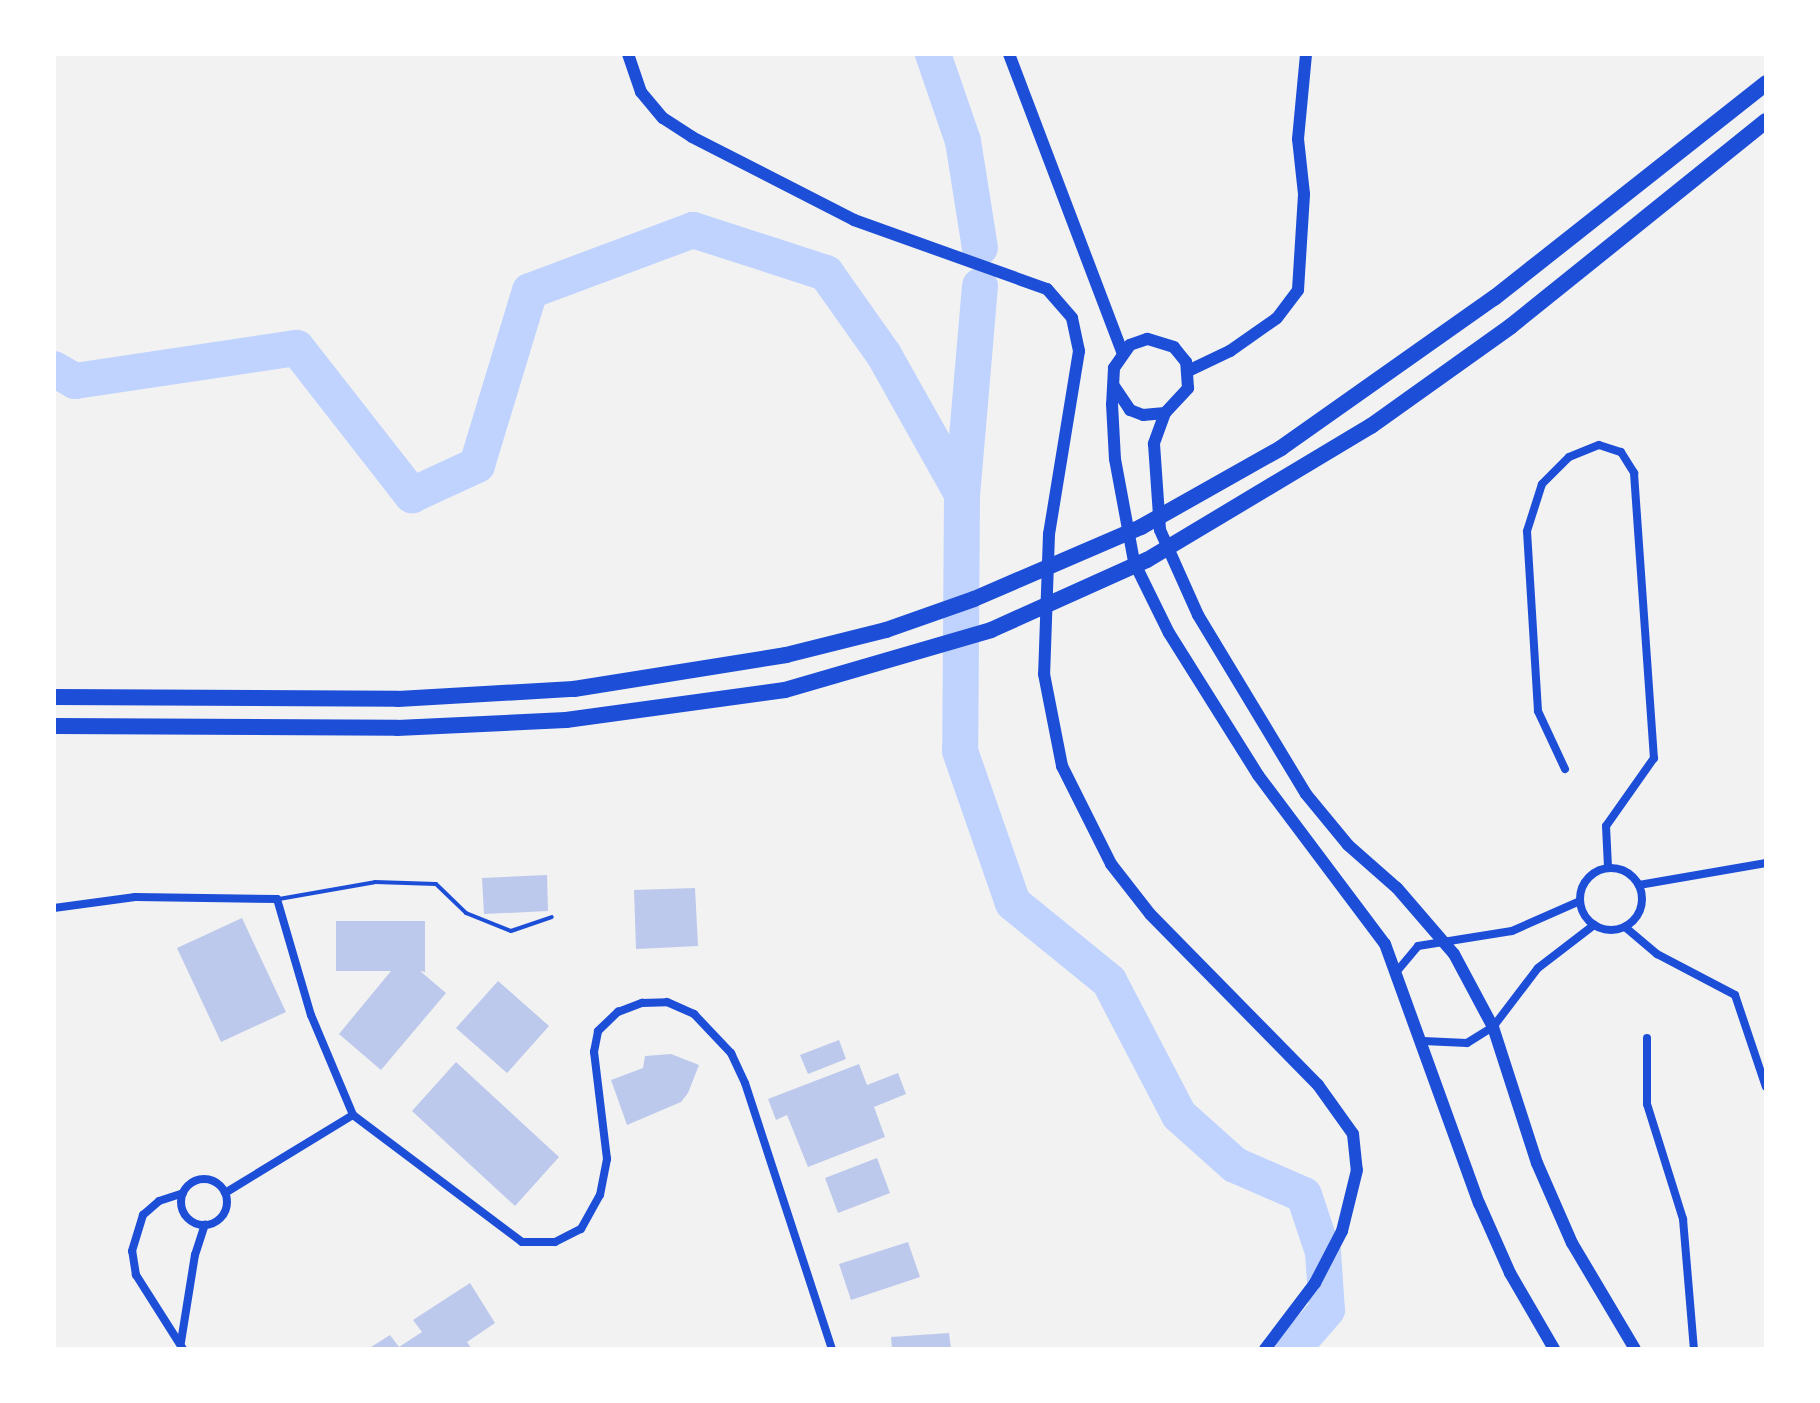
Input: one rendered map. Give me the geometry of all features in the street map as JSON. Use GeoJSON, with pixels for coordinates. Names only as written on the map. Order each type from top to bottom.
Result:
{"type":"FeatureCollection","features":[{"type":"Feature","properties":{"kind":"highway"},"geometry":{"type":"LineString","coordinates":[[54,697],[492,696],[688,674],[886,630],[1010,585],[1197,496],[1293,440],[1433,343],[1766,83]]}},
{"type":"Feature","properties":{"kind":"highway"},"geometry":{"type":"LineString","coordinates":[[54,726],[487,725],[707,704],[852,674],[991,630],[1209,526],[1452,369],[1766,121]]}},
{"type":"Feature","properties":{"kind":"main road"},"geometry":{"type":"LineString","coordinates":[[628,54],[641,92],[663,118],[692,137],[854,220],[1047,289],[1072,318],[1079,351],[1049,534],[1044,674],[1062,766],[1111,864],[1150,914],[1341,1111],[1353,1134],[1357,1170],[1342,1231],[1315,1283],[1265,1349]]}},
{"type":"Feature","properties":{"kind":"main road"},"geometry":{"type":"LineString","coordinates":[[1009,54],[1122,352]]}},
{"type":"Feature","properties":{"kind":"main road"},"geometry":{"type":"LineString","coordinates":[[1188,371],[1230,351],[1277,318],[1298,290],[1304,194],[1298,139],[1306,54]]}},
{"type":"Feature","properties":{"kind":"main road"},"geometry":{"type":"LineString","coordinates":[[1554,1349],[1510,1273],[1479,1203],[1398,970],[1365,912],[1305,839],[1221,719],[1134,562],[1115,459],[1114,368],[1122,352],[1138,341],[1157,340],[1181,354],[1188,371],[1184,396],[1165,413],[1154,444],[1160,530],[1198,615],[1306,794],[1348,845],[1397,888],[1440,942],[1454,954],[1493,1027],[1537,1163],[1572,1243],[1635,1349]]}},
{"type":"Feature","properties":{"kind":"main road"},"geometry":{"type":"LineString","coordinates":[[1114,386],[1130,410],[1165,413]]}},
{"type":"Feature","properties":{"kind":"street"},"geometry":{"type":"LineString","coordinates":[[1565,769],[1538,711],[1527,531],[1542,484],[1569,457],[1599,445],[1621,452],[1634,473],[1654,758],[1606,826],[1608,867]]}},
{"type":"Feature","properties":{"kind":"street"},"geometry":{"type":"LineString","coordinates":[[1639,885],[1766,863]]}},
{"type":"Feature","properties":{"kind":"street"},"geometry":{"type":"LineString","coordinates":[[1608,867],[1627,871],[1639,885],[1642,901],[1625,927],[1609,930],[1594,925],[1580,901],[1583,885],[1608,867]]}},
{"type":"Feature","properties":{"kind":"street"},"geometry":{"type":"LineString","coordinates":[[54,908],[135,897],[277,899],[311,1015],[353,1115],[522,1242],[555,1242],[581,1229],[600,1195],[607,1159],[594,1052],[598,1031],[618,1012],[642,1003],[667,1002],[694,1014],[731,1053],[745,1083],[832,1349]]}},
{"type":"Feature","properties":{"kind":"street"},"geometry":{"type":"LineString","coordinates":[[1398,970],[1418,946],[1512,931],[1580,901]]}},
{"type":"Feature","properties":{"kind":"street"},"geometry":{"type":"LineString","coordinates":[[1423,1041],[1467,1043],[1493,1027],[1538,968],[1594,925]]}},
{"type":"Feature","properties":{"kind":"street"},"geometry":{"type":"LineString","coordinates":[[1625,927],[1657,954],[1735,995],[1766,1087]]}},
{"type":"Feature","properties":{"kind":"street"},"geometry":{"type":"LineString","coordinates":[[1647,1038],[1647,1104],[1683,1219],[1694,1349]]}},
{"type":"Feature","properties":{"kind":"street"},"geometry":{"type":"LineString","coordinates":[[225,1193],[353,1115]]}},
{"type":"Feature","properties":{"kind":"street"},"geometry":{"type":"LineString","coordinates":[[182,1346],[136,1275],[132,1251],[143,1215],[159,1201],[183,1193],[204,1179],[225,1193]]}},
{"type":"Feature","properties":{"kind":"street"},"geometry":{"type":"LineString","coordinates":[[183,1193],[185,1215],[205,1225]]}},
{"type":"Feature","properties":{"kind":"street"},"geometry":{"type":"LineString","coordinates":[[182,1346],[195,1255],[205,1225],[224,1214],[225,1193]]}},
{"type":"Feature","properties":{"kind":"lane"},"geometry":{"type":"LineString","coordinates":[[277,899],[375,882],[436,884],[466,913],[511,931],[552,917]]}},
{"type":"Feature","properties":{"kind":"building"},"geometry":{"type":"Polygon","coordinates":[[[547,875],[548,911],[484,914],[482,878],[547,875]]]}},
{"type":"Feature","properties":{"kind":"building"},"geometry":{"type":"Polygon","coordinates":[[[695,888],[698,946],[636,949],[634,890],[695,888]]]}},
{"type":"Feature","properties":{"kind":"building"},"geometry":{"type":"Polygon","coordinates":[[[242,918],[286,1012],[221,1042],[177,948],[242,918]]]}},
{"type":"Feature","properties":{"kind":"building"},"geometry":{"type":"Polygon","coordinates":[[[336,921],[425,921],[425,972],[420,971],[446,993],[381,1070],[339,1034],[391,971],[336,971],[336,921]]]}},
{"type":"Feature","properties":{"kind":"building"},"geometry":{"type":"Polygon","coordinates":[[[498,981],[549,1026],[507,1073],[456,1028],[498,981]]]}},
{"type":"Feature","properties":{"kind":"building"},"geometry":{"type":"Polygon","coordinates":[[[839,1040],[846,1059],[808,1074],[800,1055],[839,1040]]]}},
{"type":"Feature","properties":{"kind":"building"},"geometry":{"type":"Polygon","coordinates":[[[671,1054],[699,1065],[688,1093],[681,1102],[627,1125],[611,1080],[643,1068],[645,1056],[671,1054]]]}},
{"type":"Feature","properties":{"kind":"building"},"geometry":{"type":"Polygon","coordinates":[[[456,1062],[559,1157],[515,1206],[412,1111],[456,1062]]]}},
{"type":"Feature","properties":{"kind":"building"},"geometry":{"type":"Polygon","coordinates":[[[859,1064],[867,1085],[898,1073],[906,1094],[874,1107],[885,1137],[808,1167],[787,1115],[776,1120],[768,1099],[859,1064]]]}},
{"type":"Feature","properties":{"kind":"building"},"geometry":{"type":"Polygon","coordinates":[[[877,1158],[890,1193],[838,1213],[825,1178],[877,1158]]]}},
{"type":"Feature","properties":{"kind":"building"},"geometry":{"type":"Polygon","coordinates":[[[908,1242],[920,1277],[851,1300],[839,1264],[908,1242]]]}},
{"type":"Feature","properties":{"kind":"building"},"geometry":{"type":"Polygon","coordinates":[[[470,1283],[495,1323],[467,1342],[472,1349],[368,1349],[390,1335],[399,1347],[422,1332],[413,1320],[470,1283]]]}},
{"type":"Feature","properties":{"kind":"building"},"geometry":{"type":"Polygon","coordinates":[[[949,1333],[951,1349],[892,1349],[891,1337],[949,1333]]]}},
{"type":"Feature","properties":{"kind":"waterway"},"geometry":{"type":"LineString","coordinates":[[933,54],[963,141],[980,248]]}},
{"type":"Feature","properties":{"kind":"waterway"},"geometry":{"type":"LineString","coordinates":[[54,369],[75,381],[297,348],[412,495],[477,465],[530,291],[693,230],[826,273],[884,355],[962,494]]}},
{"type":"Feature","properties":{"kind":"waterway"},"geometry":{"type":"LineString","coordinates":[[980,286],[962,494],[960,751],[1013,903],[1109,981],[1179,1115],[1235,1165],[1304,1195],[1323,1252],[1327,1310],[1293,1349]]}}]}
